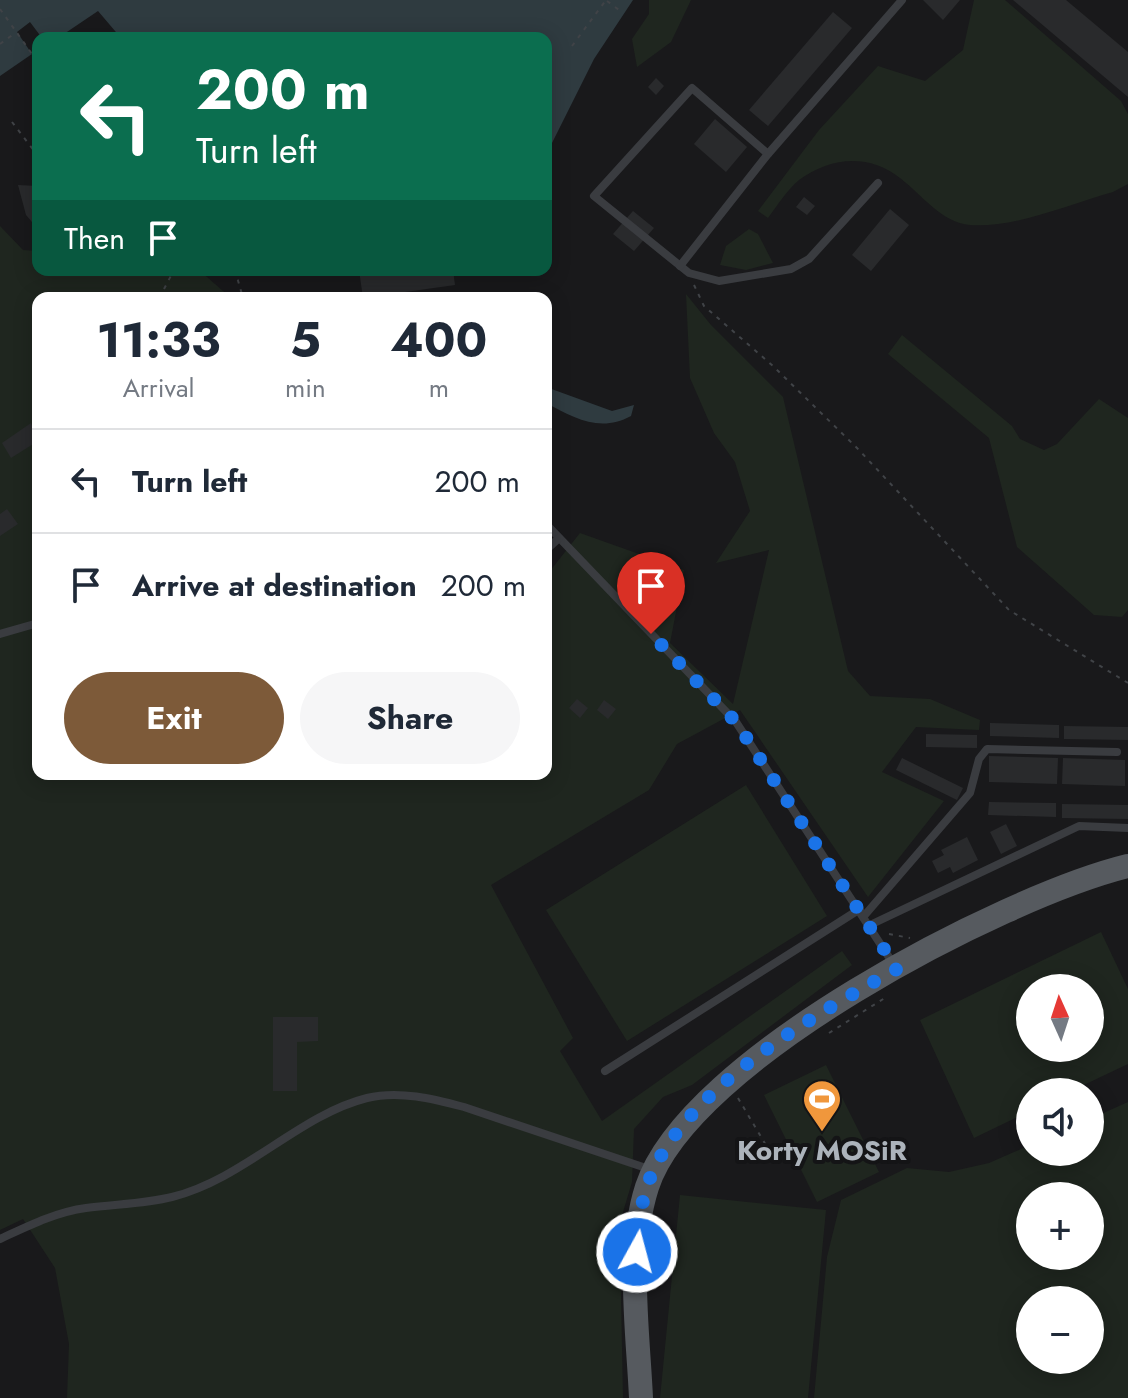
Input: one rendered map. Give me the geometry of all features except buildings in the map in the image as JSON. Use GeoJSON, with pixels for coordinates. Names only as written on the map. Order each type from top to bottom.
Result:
{"type":"FeatureCollection","features":[{"type":"Feature","properties":{"kind":"main road"},"geometry":{"type":"LineString","coordinates":[[641,1398],[637,1252],[642,1205],[654,1170],[674,1135],[733,1092],[836,1003],[896,980],[1010,910],[1068,885],[1128,866]]}},
{"type":"Feature","properties":{"kind":"lane"},"geometry":{"type":"LineString","coordinates":[[680,266],[768,154],[902,0]]}},
{"type":"Feature","properties":{"kind":"lane"},"geometry":{"type":"LineString","coordinates":[[768,154],[692,88],[594,196],[689,273],[719,281],[791,269],[809,259],[878,183]]}},
{"type":"Feature","properties":{"kind":"lane"},"geometry":{"type":"LineString","coordinates":[[552,530],[736,722],[868,918],[896,980]]}},
{"type":"Feature","properties":{"kind":"lane"},"geometry":{"type":"LineString","coordinates":[[552,544],[559,538]]}},
{"type":"Feature","properties":{"kind":"lane"},"geometry":{"type":"LineString","coordinates":[[0,634],[32,625]]}},
{"type":"Feature","properties":{"kind":"lane"},"geometry":{"type":"LineString","coordinates":[[868,918],[970,793],[979,759],[987,749],[1117,752]]}},
{"type":"Feature","properties":{"kind":"lane"},"geometry":{"type":"LineString","coordinates":[[605,1071],[868,918],[1079,826],[1128,828]]}},
{"type":"Feature","properties":{"kind":"lane"},"geometry":{"type":"LineString","coordinates":[[0,1239],[83,1208],[170,1198],[190,1191],[250,1163],[323,1117],[367,1098],[383,1096],[433,1099],[464,1107],[654,1170]]}},
{"type":"Feature","properties":{"kind":"path"},"geometry":{"type":"LineString","coordinates":[[572,46],[606,0],[623,13]]}},
{"type":"Feature","properties":{"kind":"path"},"geometry":{"type":"LineString","coordinates":[[0,9],[32,54]]}},
{"type":"Feature","properties":{"kind":"path"},"geometry":{"type":"LineString","coordinates":[[0,44],[16,32]]}},
{"type":"Feature","properties":{"kind":"path"},"geometry":{"type":"LineString","coordinates":[[12,122],[32,148]]}},
{"type":"Feature","properties":{"kind":"path"},"geometry":{"type":"LineString","coordinates":[[689,273],[704,306],[773,366],[857,448],[1009,610],[1128,683]]}},
{"type":"Feature","properties":{"kind":"path"},"geometry":{"type":"LineString","coordinates":[[164,289],[171,276]]}},
{"type":"Feature","properties":{"kind":"path"},"geometry":{"type":"LineString","coordinates":[[868,918],[886,933],[917,939]]}},
{"type":"Feature","properties":{"kind":"path"},"geometry":{"type":"LineString","coordinates":[[828,1033],[896,980]]}},
{"type":"Feature","properties":{"kind":"path"},"geometry":{"type":"LineString","coordinates":[[733,1092],[773,1157]]}},
{"type":"Feature","properties":{"kind":"shaded area"},"geometry":{"type":"Polygon","coordinates":[[[0,0],[633,0],[594,59],[552,143],[552,32],[116,32],[98,11],[67,32],[38,32],[30,22],[17,32],[32,54],[0,76],[0,0]]]}},
{"type":"Feature","properties":{"kind":"shaded area"},"geometry":{"type":"Polygon","coordinates":[[[649,0],[691,0],[671,42],[637,67],[632,39],[649,14],[649,0]]]}},
{"type":"Feature","properties":{"kind":"shaded area"},"geometry":{"type":"Polygon","coordinates":[[[974,0],[1005,0],[1121,101],[1128,114],[1128,184],[1113,192],[1024,219],[970,225],[950,219],[932,207],[888,170],[850,161],[824,166],[799,180],[768,218],[758,211],[819,130],[878,66],[925,81],[963,50],[974,0]]]}},
{"type":"Feature","properties":{"kind":"shaded area"},"geometry":{"type":"Polygon","coordinates":[[[0,226],[23,250],[32,251],[32,276],[206,276],[224,292],[32,292],[32,780],[552,780],[552,568],[580,533],[684,570],[670,643],[733,704],[769,550],[716,563],[750,511],[735,462],[714,433],[690,378],[686,294],[711,325],[783,397],[848,671],[870,696],[930,699],[980,720],[979,730],[916,727],[882,772],[944,801],[868,897],[740,710],[677,744],[649,790],[491,885],[573,1038],[560,1051],[602,1121],[842,951],[852,965],[692,1085],[663,1097],[634,1129],[632,1182],[623,1212],[620,1245],[623,1398],[67,1398],[69,1344],[55,1268],[23,1219],[0,1230],[0,226]]]}},
{"type":"Feature","properties":{"kind":"shaded area"},"geometry":{"type":"Polygon","coordinates":[[[749,229],[758,234],[773,263],[746,270],[720,265],[726,246],[749,229]]]}},
{"type":"Feature","properties":{"kind":"shaded area"},"geometry":{"type":"Polygon","coordinates":[[[902,335],[1012,426],[1020,439],[1044,450],[1057,444],[1099,399],[1128,418],[1128,610],[1122,617],[1094,615],[1017,547],[989,438],[888,354],[902,335]]]}},
{"type":"Feature","properties":{"kind":"shaded area"},"geometry":{"type":"Polygon","coordinates":[[[552,389],[612,411],[634,405],[631,416],[609,423],[587,422],[552,406],[552,389]]]}},
{"type":"Feature","properties":{"kind":"shaded area"},"geometry":{"type":"Polygon","coordinates":[[[746,785],[827,916],[627,1041],[546,910],[746,785]]]}},
{"type":"Feature","properties":{"kind":"shaded area"},"geometry":{"type":"Polygon","coordinates":[[[1101,932],[1128,989],[1128,1064],[1098,1078],[1016,1078],[1016,1118],[974,1138],[920,1020],[1101,932]]]}},
{"type":"Feature","properties":{"kind":"shaded area","name":"Korty MOSiR"},"geometry":{"type":"Polygon","coordinates":[[[826,1065],[879,1172],[817,1202],[764,1095],[826,1065]]]}},
{"type":"Feature","properties":{"kind":"shaded area"},"geometry":{"type":"Polygon","coordinates":[[[1128,1102],[1128,1398],[814,1398],[827,1257],[841,1200],[907,1168],[949,1172],[989,1163],[1016,1151],[1016,1166],[1104,1166],[1104,1113],[1128,1102]]]}},
{"type":"Feature","properties":{"kind":"shaded area"},"geometry":{"type":"Polygon","coordinates":[[[680,1195],[826,1210],[808,1398],[660,1398],[680,1195]]]}},
{"type":"Feature","properties":{"kind":"place","name":"Korty MOSiR"},"geometry":{"type":"Point","coordinates":[822,1133]}},
{"type":"Feature","properties":{"kind":"route"},"geometry":{"type":"LineString","coordinates":[[637,1252],[647,1186],[674,1135],[700,1105],[730,1078],[836,1003],[897,969],[736,722],[698,679],[651,634]]}}]}
